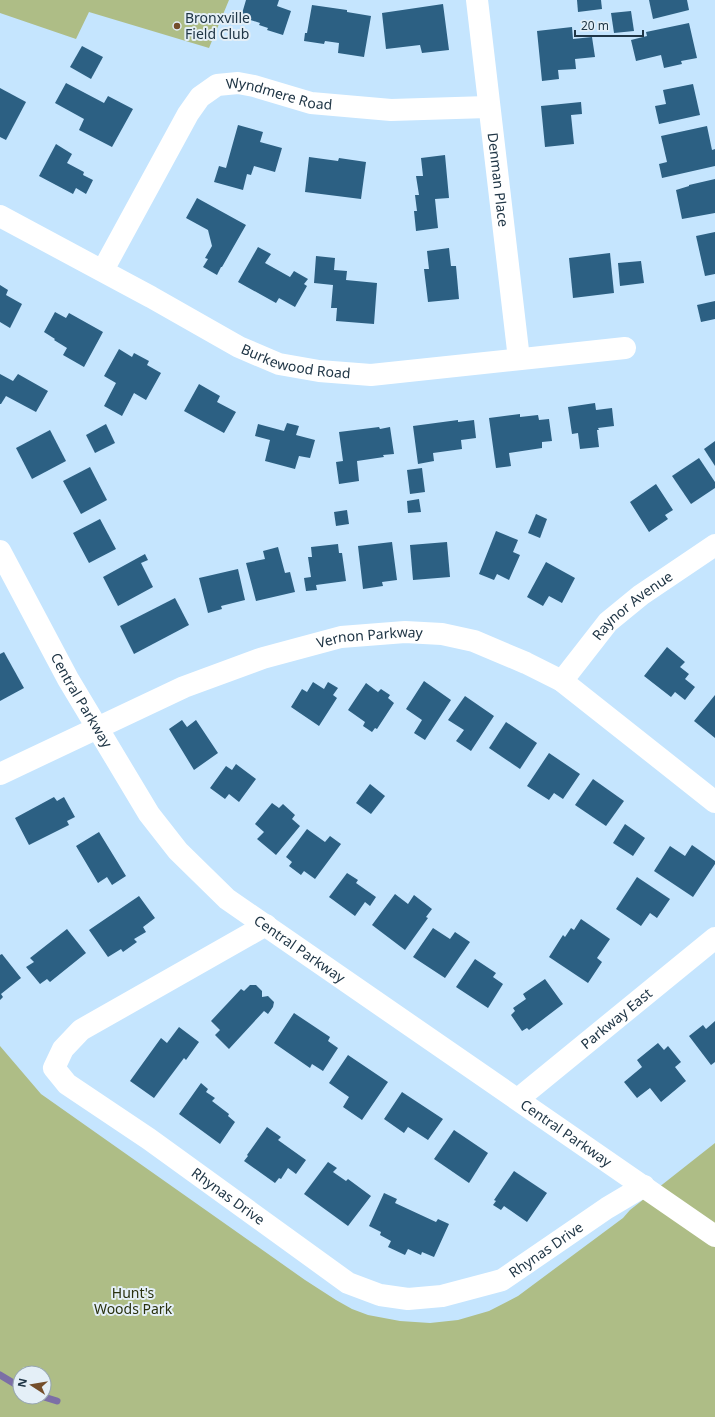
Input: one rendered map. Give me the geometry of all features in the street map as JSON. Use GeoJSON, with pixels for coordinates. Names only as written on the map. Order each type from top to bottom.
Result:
{"type":"FeatureCollection","features":[{"type":"Feature","properties":{"kind":"street","name":"Denman Place"},"geometry":{"type":"LineString","coordinates":[[477,0],[488,108],[519,359]]}},
{"type":"Feature","properties":{"kind":"street","name":"Wyndmere Road"},"geometry":{"type":"LineString","coordinates":[[103,270],[188,114],[200,97],[217,85],[238,83],[254,86],[311,103],[391,110],[488,108]]}},
{"type":"Feature","properties":{"kind":"street","name":"Burkewood Road"},"geometry":{"type":"LineString","coordinates":[[0,216],[103,270],[239,347],[279,364],[319,371],[371,375],[625,348]]}},
{"type":"Feature","properties":{"kind":"street","name":"Raynor Avenue"},"geometry":{"type":"LineString","coordinates":[[562,681],[608,622],[641,595],[715,545]]}},
{"type":"Feature","properties":{"kind":"street","name":"Central Parkway"},"geometry":{"type":"LineString","coordinates":[[0,551],[68,679],[149,814],[178,851],[227,898],[715,1236]]}},
{"type":"Feature","properties":{"kind":"street","name":"Vernon Parkway"},"geometry":{"type":"LineString","coordinates":[[0,774],[184,687],[263,658],[341,637],[405,632],[442,634],[474,641],[526,663],[562,681],[715,802]]}},
{"type":"Feature","properties":{"kind":"street","name":"Rhynas Drive"},"geometry":{"type":"LineString","coordinates":[[266,925],[81,1030],[63,1049],[54,1068],[67,1084],[149,1139],[348,1283],[380,1295],[408,1298],[442,1296],[502,1280],[607,1208],[644,1186]]}},
{"type":"Feature","properties":{"kind":"street","name":"Parkway East"},"geometry":{"type":"LineString","coordinates":[[518,1099],[715,938]]}},
{"type":"Feature","properties":{"kind":"green space","name":"Bronxville Field Club"},"geometry":{"type":"Polygon","coordinates":[[[0,0],[229,0],[209,48],[89,12],[76,39],[0,13],[0,0]]]}},
{"type":"Feature","properties":{"kind":"green space","name":"Hunt's Woods Park"},"geometry":{"type":"Polygon","coordinates":[[[0,1046],[41,1094],[305,1280],[352,1309],[368,1315],[400,1321],[430,1323],[458,1320],[489,1311],[518,1296],[623,1218],[630,1210],[715,1143],[715,1417],[0,1417],[0,1046]]]}},
{"type":"Feature","properties":{"kind":"building"},"geometry":{"type":"Polygon","coordinates":[[[246,0],[279,0],[277,6],[291,11],[283,35],[267,30],[268,28],[259,25],[260,23],[241,17],[246,0]]]}},
{"type":"Feature","properties":{"kind":"building"},"geometry":{"type":"Polygon","coordinates":[[[577,0],[601,0],[602,9],[578,12],[577,0]]]}},
{"type":"Feature","properties":{"kind":"building"},"geometry":{"type":"Polygon","coordinates":[[[649,0],[687,0],[689,10],[653,19],[649,0]]]}},
{"type":"Feature","properties":{"kind":"building"},"geometry":{"type":"Polygon","coordinates":[[[443,4],[449,50],[422,53],[420,45],[386,49],[382,13],[443,4]]]}},
{"type":"Feature","properties":{"kind":"building"},"geometry":{"type":"Polygon","coordinates":[[[312,5],[347,10],[347,12],[371,16],[364,57],[338,53],[339,43],[325,41],[324,44],[304,41],[312,5]]]}},
{"type":"Feature","properties":{"kind":"building"},"geometry":{"type":"Polygon","coordinates":[[[631,11],[634,31],[614,33],[611,13],[631,11]]]}},
{"type":"Feature","properties":{"kind":"building"},"geometry":{"type":"Polygon","coordinates":[[[689,23],[697,58],[681,61],[682,64],[664,68],[661,55],[636,61],[631,40],[647,36],[646,32],[689,23]]]}},
{"type":"Feature","properties":{"kind":"building"},"geometry":{"type":"Polygon","coordinates":[[[572,27],[573,39],[592,37],[595,57],[575,59],[576,69],[558,70],[559,79],[542,81],[537,31],[572,27]]]}},
{"type":"Feature","properties":{"kind":"building"},"geometry":{"type":"Polygon","coordinates":[[[82,46],[103,57],[91,79],[70,67],[82,46]]]}},
{"type":"Feature","properties":{"kind":"building"},"geometry":{"type":"Polygon","coordinates":[[[66,83],[104,103],[108,96],[133,109],[112,147],[79,130],[84,119],[55,103],[66,83]]]}},
{"type":"Feature","properties":{"kind":"building"},"geometry":{"type":"Polygon","coordinates":[[[693,84],[700,115],[659,124],[655,106],[666,104],[663,90],[693,84]]]}},
{"type":"Feature","properties":{"kind":"building"},"geometry":{"type":"Polygon","coordinates":[[[0,88],[26,102],[6,140],[0,137],[0,88]]]}},
{"type":"Feature","properties":{"kind":"building"},"geometry":{"type":"Polygon","coordinates":[[[581,102],[582,114],[571,115],[574,144],[545,147],[541,106],[581,102]]]}},
{"type":"Feature","properties":{"kind":"building"},"geometry":{"type":"Polygon","coordinates":[[[238,125],[263,132],[260,142],[282,148],[275,172],[254,166],[251,175],[247,174],[243,190],[214,182],[219,166],[226,168],[238,125]]]}},
{"type":"Feature","properties":{"kind":"building"},"geometry":{"type":"Polygon","coordinates":[[[707,126],[712,150],[715,149],[715,166],[662,178],[659,164],[667,162],[661,136],[707,126]]]}},
{"type":"Feature","properties":{"kind":"building"},"geometry":{"type":"Polygon","coordinates":[[[56,144],[72,154],[67,163],[84,172],[83,175],[93,180],[86,194],[76,188],[73,194],[39,176],[56,144]]]}},
{"type":"Feature","properties":{"kind":"building"},"geometry":{"type":"Polygon","coordinates":[[[445,155],[449,198],[435,199],[438,228],[416,231],[414,211],[417,211],[415,195],[419,195],[416,176],[423,176],[421,158],[445,155]]]}},
{"type":"Feature","properties":{"kind":"building"},"geometry":{"type":"Polygon","coordinates":[[[309,157],[338,161],[339,158],[366,162],[361,199],[305,192],[309,157]]]}},
{"type":"Feature","properties":{"kind":"building"},"geometry":{"type":"Polygon","coordinates":[[[715,179],[715,213],[682,219],[676,190],[689,185],[715,179]]]}},
{"type":"Feature","properties":{"kind":"building"},"geometry":{"type":"Polygon","coordinates":[[[197,198],[246,225],[217,275],[203,267],[208,259],[205,258],[212,246],[208,230],[186,218],[197,198]]]}},
{"type":"Feature","properties":{"kind":"building"},"geometry":{"type":"Polygon","coordinates":[[[715,232],[715,274],[705,276],[696,236],[715,232]]]}},
{"type":"Feature","properties":{"kind":"building"},"geometry":{"type":"Polygon","coordinates":[[[258,247],[271,254],[265,263],[290,277],[294,271],[308,279],[304,284],[307,286],[295,307],[279,298],[276,303],[238,282],[258,247]]]}},
{"type":"Feature","properties":{"kind":"building"},"geometry":{"type":"Polygon","coordinates":[[[449,248],[451,266],[456,266],[459,299],[428,302],[424,269],[429,269],[427,251],[449,248]]]}},
{"type":"Feature","properties":{"kind":"building"},"geometry":{"type":"Polygon","coordinates":[[[610,253],[614,293],[573,298],[569,258],[610,253]]]}},
{"type":"Feature","properties":{"kind":"building"},"geometry":{"type":"Polygon","coordinates":[[[316,256],[335,258],[334,270],[347,271],[346,280],[377,283],[374,324],[336,321],[337,308],[331,308],[333,285],[314,283],[316,256]]]}},
{"type":"Feature","properties":{"kind":"building"},"geometry":{"type":"Polygon","coordinates":[[[641,261],[644,283],[620,286],[618,263],[641,261]]]}},
{"type":"Feature","properties":{"kind":"building"},"geometry":{"type":"Polygon","coordinates":[[[0,285],[8,290],[6,295],[22,304],[10,328],[0,322],[0,285]]]}},
{"type":"Feature","properties":{"kind":"building"},"geometry":{"type":"Polygon","coordinates":[[[715,301],[715,319],[701,322],[697,305],[715,301]]]}},
{"type":"Feature","properties":{"kind":"building"},"geometry":{"type":"Polygon","coordinates":[[[55,312],[66,318],[69,313],[103,332],[84,367],[63,355],[67,348],[44,332],[55,312]]]}},
{"type":"Feature","properties":{"kind":"building"},"geometry":{"type":"Polygon","coordinates":[[[119,349],[132,357],[134,353],[149,361],[147,365],[161,373],[146,400],[134,393],[122,416],[104,406],[116,383],[104,376],[119,349]]]}},
{"type":"Feature","properties":{"kind":"building"},"geometry":{"type":"Polygon","coordinates":[[[0,374],[13,381],[18,374],[48,391],[36,412],[6,396],[0,404],[0,374]]]}},
{"type":"Feature","properties":{"kind":"building"},"geometry":{"type":"Polygon","coordinates":[[[199,384],[220,396],[217,402],[236,412],[224,433],[184,411],[199,384]]]}},
{"type":"Feature","properties":{"kind":"building"},"geometry":{"type":"Polygon","coordinates":[[[595,403],[596,410],[612,408],[614,426],[598,428],[599,447],[580,449],[578,433],[572,434],[568,407],[595,403]]]}},
{"type":"Feature","properties":{"kind":"building"},"geometry":{"type":"Polygon","coordinates":[[[520,414],[520,417],[538,415],[539,420],[549,419],[552,441],[542,442],[542,448],[509,453],[511,466],[496,468],[489,418],[520,414]]]}},
{"type":"Feature","properties":{"kind":"building"},"geometry":{"type":"Polygon","coordinates":[[[458,420],[458,422],[474,420],[476,438],[461,440],[462,449],[433,453],[434,461],[418,464],[413,426],[458,420]]]}},
{"type":"Feature","properties":{"kind":"building"},"geometry":{"type":"Polygon","coordinates":[[[287,423],[299,426],[296,435],[315,440],[310,458],[299,456],[295,469],[265,461],[270,440],[255,436],[258,424],[284,431],[287,423]]]}},
{"type":"Feature","properties":{"kind":"building"},"geometry":{"type":"Polygon","coordinates":[[[106,424],[115,443],[95,453],[86,435],[106,424]]]}},
{"type":"Feature","properties":{"kind":"building"},"geometry":{"type":"Polygon","coordinates":[[[379,427],[380,429],[390,427],[394,454],[357,461],[359,481],[339,484],[336,462],[343,461],[339,432],[379,427]]]}},
{"type":"Feature","properties":{"kind":"building"},"geometry":{"type":"Polygon","coordinates":[[[50,430],[66,461],[32,479],[16,448],[50,430]]]}},
{"type":"Feature","properties":{"kind":"building"},"geometry":{"type":"Polygon","coordinates":[[[715,441],[715,466],[704,449],[715,441]]]}},
{"type":"Feature","properties":{"kind":"building"},"geometry":{"type":"Polygon","coordinates":[[[699,458],[715,482],[715,488],[691,504],[672,476],[699,458]]]}},
{"type":"Feature","properties":{"kind":"building"},"geometry":{"type":"Polygon","coordinates":[[[90,467],[107,500],[81,514],[63,481],[90,467]]]}},
{"type":"Feature","properties":{"kind":"building"},"geometry":{"type":"Polygon","coordinates":[[[422,468],[425,492],[410,494],[407,470],[422,468]]]}},
{"type":"Feature","properties":{"kind":"building"},"geometry":{"type":"Polygon","coordinates":[[[656,484],[673,510],[665,515],[668,519],[649,532],[630,502],[656,484]]]}},
{"type":"Feature","properties":{"kind":"building"},"geometry":{"type":"Polygon","coordinates":[[[419,499],[421,512],[408,513],[407,501],[419,499]]]}},
{"type":"Feature","properties":{"kind":"building"},"geometry":{"type":"Polygon","coordinates":[[[347,510],[349,524],[336,526],[334,512],[347,510]]]}},
{"type":"Feature","properties":{"kind":"building"},"geometry":{"type":"Polygon","coordinates":[[[536,514],[547,519],[540,538],[528,533],[536,514]]]}},
{"type":"Feature","properties":{"kind":"building"},"geometry":{"type":"Polygon","coordinates":[[[100,519],[116,549],[89,563],[73,533],[100,519]]]}},
{"type":"Feature","properties":{"kind":"building"},"geometry":{"type":"Polygon","coordinates":[[[496,531],[518,540],[513,552],[520,555],[509,580],[497,574],[494,580],[479,574],[496,531]]]}},
{"type":"Feature","properties":{"kind":"building"},"geometry":{"type":"Polygon","coordinates":[[[392,542],[397,580],[382,582],[383,586],[363,589],[358,546],[392,542]]]}},
{"type":"Feature","properties":{"kind":"building"},"geometry":{"type":"Polygon","coordinates":[[[447,542],[450,577],[413,580],[410,545],[447,542]]]}},
{"type":"Feature","properties":{"kind":"building"},"geometry":{"type":"Polygon","coordinates":[[[338,544],[339,553],[342,553],[346,581],[316,585],[317,590],[306,591],[304,578],[311,577],[308,557],[312,557],[311,547],[338,544]]]}},
{"type":"Feature","properties":{"kind":"building"},"geometry":{"type":"Polygon","coordinates":[[[278,547],[285,573],[290,572],[295,592],[256,601],[246,563],[265,559],[263,551],[278,547]]]}},
{"type":"Feature","properties":{"kind":"building"},"geometry":{"type":"Polygon","coordinates":[[[145,554],[148,560],[141,563],[153,587],[118,606],[103,577],[145,554]]]}},
{"type":"Feature","properties":{"kind":"building"},"geometry":{"type":"Polygon","coordinates":[[[546,562],[575,578],[562,603],[549,596],[543,606],[527,597],[546,562]]]}},
{"type":"Feature","properties":{"kind":"building"},"geometry":{"type":"Polygon","coordinates":[[[238,569],[245,600],[221,606],[222,609],[208,613],[199,578],[238,569]]]}},
{"type":"Feature","properties":{"kind":"building"},"geometry":{"type":"Polygon","coordinates":[[[175,598],[189,625],[134,654],[120,626],[175,598]]]}},
{"type":"Feature","properties":{"kind":"building"},"geometry":{"type":"Polygon","coordinates":[[[667,647],[685,662],[680,667],[689,674],[685,679],[695,687],[685,700],[675,692],[671,697],[644,676],[667,647]]]}},
{"type":"Feature","properties":{"kind":"building"},"geometry":{"type":"Polygon","coordinates":[[[4,652],[24,688],[0,701],[0,654],[4,652]]]}},
{"type":"Feature","properties":{"kind":"building"},"geometry":{"type":"Polygon","coordinates":[[[424,681],[451,700],[425,740],[414,733],[422,720],[406,709],[424,681]]]}},
{"type":"Feature","properties":{"kind":"building"},"geometry":{"type":"Polygon","coordinates":[[[313,682],[324,689],[328,682],[338,688],[333,695],[337,698],[319,726],[291,707],[302,689],[307,692],[313,682]]]}},
{"type":"Feature","properties":{"kind":"building"},"geometry":{"type":"Polygon","coordinates":[[[366,683],[378,692],[381,689],[390,695],[388,698],[394,703],[377,729],[375,728],[372,732],[363,726],[365,722],[348,710],[366,683]]]}},
{"type":"Feature","properties":{"kind":"building"},"geometry":{"type":"Polygon","coordinates":[[[715,695],[715,738],[694,721],[715,695]]]}},
{"type":"Feature","properties":{"kind":"building"},"geometry":{"type":"Polygon","coordinates":[[[465,696],[494,716],[471,751],[456,741],[464,730],[448,720],[465,696]]]}},
{"type":"Feature","properties":{"kind":"building"},"geometry":{"type":"Polygon","coordinates":[[[182,720],[187,727],[196,720],[218,753],[194,770],[169,729],[182,720]]]}},
{"type":"Feature","properties":{"kind":"building"},"geometry":{"type":"Polygon","coordinates":[[[506,722],[537,743],[520,769],[489,748],[506,722]]]}},
{"type":"Feature","properties":{"kind":"building"},"geometry":{"type":"Polygon","coordinates":[[[549,753],[580,774],[563,799],[554,793],[549,800],[527,786],[549,753]]]}},
{"type":"Feature","properties":{"kind":"building"},"geometry":{"type":"Polygon","coordinates":[[[236,764],[256,779],[239,802],[229,794],[225,799],[210,788],[226,766],[232,770],[236,764]]]}},
{"type":"Feature","properties":{"kind":"building"},"geometry":{"type":"Polygon","coordinates":[[[593,779],[624,801],[606,826],[575,805],[593,779]]]}},
{"type":"Feature","properties":{"kind":"building"},"geometry":{"type":"Polygon","coordinates":[[[370,784],[385,796],[371,814],[356,803],[370,784]]]}},
{"type":"Feature","properties":{"kind":"building"},"geometry":{"type":"Polygon","coordinates":[[[54,797],[57,801],[64,797],[75,817],[67,821],[69,825],[29,845],[15,818],[54,797]]]}},
{"type":"Feature","properties":{"kind":"building"},"geometry":{"type":"Polygon","coordinates":[[[272,803],[279,808],[283,804],[295,815],[292,819],[300,826],[276,855],[257,839],[264,832],[255,824],[272,803]]]}},
{"type":"Feature","properties":{"kind":"building"},"geometry":{"type":"Polygon","coordinates":[[[625,824],[645,838],[633,856],[613,843],[625,824]]]}},
{"type":"Feature","properties":{"kind":"building"},"geometry":{"type":"Polygon","coordinates":[[[307,829],[325,842],[330,836],[341,844],[315,879],[304,871],[301,875],[289,866],[292,862],[286,857],[307,829]]]}},
{"type":"Feature","properties":{"kind":"building"},"geometry":{"type":"Polygon","coordinates":[[[99,832],[126,876],[112,885],[107,877],[98,883],[76,846],[99,832]]]}},
{"type":"Feature","properties":{"kind":"building"},"geometry":{"type":"Polygon","coordinates":[[[692,845],[715,861],[715,864],[693,897],[654,871],[670,846],[685,856],[692,845]]]}},
{"type":"Feature","properties":{"kind":"building"},"geometry":{"type":"Polygon","coordinates":[[[347,873],[358,880],[356,883],[376,897],[370,906],[365,902],[355,916],[329,897],[347,873]]]}},
{"type":"Feature","properties":{"kind":"building"},"geometry":{"type":"Polygon","coordinates":[[[637,877],[670,899],[657,918],[650,913],[641,926],[616,909],[637,877]]]}},
{"type":"Feature","properties":{"kind":"building"},"geometry":{"type":"Polygon","coordinates":[[[395,894],[408,904],[414,895],[432,909],[426,917],[428,918],[405,950],[372,925],[395,894]]]}},
{"type":"Feature","properties":{"kind":"building"},"geometry":{"type":"Polygon","coordinates":[[[139,896],[155,918],[143,927],[146,932],[134,939],[137,942],[123,952],[121,949],[108,957],[89,930],[139,896]]]}},
{"type":"Feature","properties":{"kind":"building"},"geometry":{"type":"Polygon","coordinates":[[[581,919],[610,939],[597,958],[602,962],[588,983],[549,957],[563,935],[565,937],[571,928],[574,930],[581,919]]]}},
{"type":"Feature","properties":{"kind":"building"},"geometry":{"type":"Polygon","coordinates":[[[433,928],[450,939],[455,932],[470,942],[445,978],[413,957],[433,928]]]}},
{"type":"Feature","properties":{"kind":"building"},"geometry":{"type":"Polygon","coordinates":[[[67,929],[86,953],[50,982],[47,979],[40,984],[26,967],[34,962],[30,958],[67,929]]]}},
{"type":"Feature","properties":{"kind":"building"},"geometry":{"type":"Polygon","coordinates":[[[2,954],[21,978],[1,994],[3,997],[0,1000],[0,955],[2,954]]]}},
{"type":"Feature","properties":{"kind":"building"},"geometry":{"type":"Polygon","coordinates":[[[475,959],[496,973],[493,977],[503,984],[488,1008],[456,987],[475,959]]]}},
{"type":"Feature","properties":{"kind":"building"},"geometry":{"type":"Polygon","coordinates":[[[545,979],[563,1004],[529,1030],[527,1028],[522,1031],[511,1015],[515,1011],[513,1008],[526,999],[523,994],[545,979]]]}},
{"type":"Feature","properties":{"kind":"building"},"geometry":{"type":"Polygon","coordinates":[[[250,985],[256,985],[262,991],[262,997],[268,996],[274,1002],[273,1007],[268,1014],[264,1011],[229,1049],[215,1035],[220,1030],[211,1021],[241,989],[244,991],[250,985]]]}},
{"type":"Feature","properties":{"kind":"building"},"geometry":{"type":"Polygon","coordinates":[[[294,1013],[330,1037],[328,1041],[338,1048],[323,1071],[312,1064],[310,1068],[274,1043],[294,1013]]]}},
{"type":"Feature","properties":{"kind":"building"},"geometry":{"type":"Polygon","coordinates":[[[715,1021],[715,1062],[711,1065],[689,1036],[703,1025],[706,1029],[715,1021]]]}},
{"type":"Feature","properties":{"kind":"building"},"geometry":{"type":"Polygon","coordinates":[[[179,1027],[199,1042],[186,1060],[184,1058],[154,1098],[130,1081],[161,1038],[167,1043],[179,1027]]]}},
{"type":"Feature","properties":{"kind":"building"},"geometry":{"type":"Polygon","coordinates":[[[658,1043],[664,1050],[668,1046],[681,1062],[675,1067],[686,1081],[661,1102],[650,1088],[637,1098],[624,1082],[642,1067],[637,1060],[658,1043]]]}},
{"type":"Feature","properties":{"kind":"building"},"geometry":{"type":"Polygon","coordinates":[[[348,1055],[388,1082],[362,1120],[343,1107],[349,1097],[329,1083],[348,1055]]]}},
{"type":"Feature","properties":{"kind":"building"},"geometry":{"type":"Polygon","coordinates":[[[201,1083],[208,1089],[206,1092],[215,1098],[212,1101],[229,1114],[228,1116],[235,1122],[220,1144],[179,1114],[201,1083]]]}},
{"type":"Feature","properties":{"kind":"building"},"geometry":{"type":"Polygon","coordinates":[[[402,1092],[443,1119],[428,1140],[408,1127],[404,1133],[384,1119],[402,1092]]]}},
{"type":"Feature","properties":{"kind":"building"},"geometry":{"type":"Polygon","coordinates":[[[267,1127],[281,1137],[278,1140],[306,1160],[296,1174],[288,1168],[281,1179],[279,1178],[275,1183],[244,1161],[267,1127]]]}},
{"type":"Feature","properties":{"kind":"building"},"geometry":{"type":"Polygon","coordinates":[[[454,1130],[488,1153],[469,1183],[434,1159],[454,1130]]]}},
{"type":"Feature","properties":{"kind":"building"},"geometry":{"type":"Polygon","coordinates":[[[328,1162],[337,1168],[333,1172],[346,1181],[348,1179],[371,1196],[348,1226],[304,1194],[328,1162]]]}},
{"type":"Feature","properties":{"kind":"building"},"geometry":{"type":"Polygon","coordinates":[[[514,1171],[547,1193],[527,1222],[504,1206],[501,1210],[493,1205],[496,1201],[494,1200],[514,1171]]]}},
{"type":"Feature","properties":{"kind":"building"},"geometry":{"type":"Polygon","coordinates":[[[384,1193],[397,1199],[395,1203],[436,1222],[438,1219],[449,1224],[434,1257],[422,1252],[421,1255],[408,1249],[405,1255],[388,1247],[391,1241],[380,1235],[381,1232],[369,1226],[384,1193]]]}},
{"type":"Feature","properties":{"kind":"waterway"},"geometry":{"type":"LineString","coordinates":[[0,1375],[12,1382]]}},
{"type":"Feature","properties":{"kind":"waterway"},"geometry":{"type":"LineString","coordinates":[[52,1399],[57,1401]]}},
{"type":"Feature","properties":{"kind":"place","name":"Bronxville Field Club"},"geometry":{"type":"Point","coordinates":[177,26]}}]}
